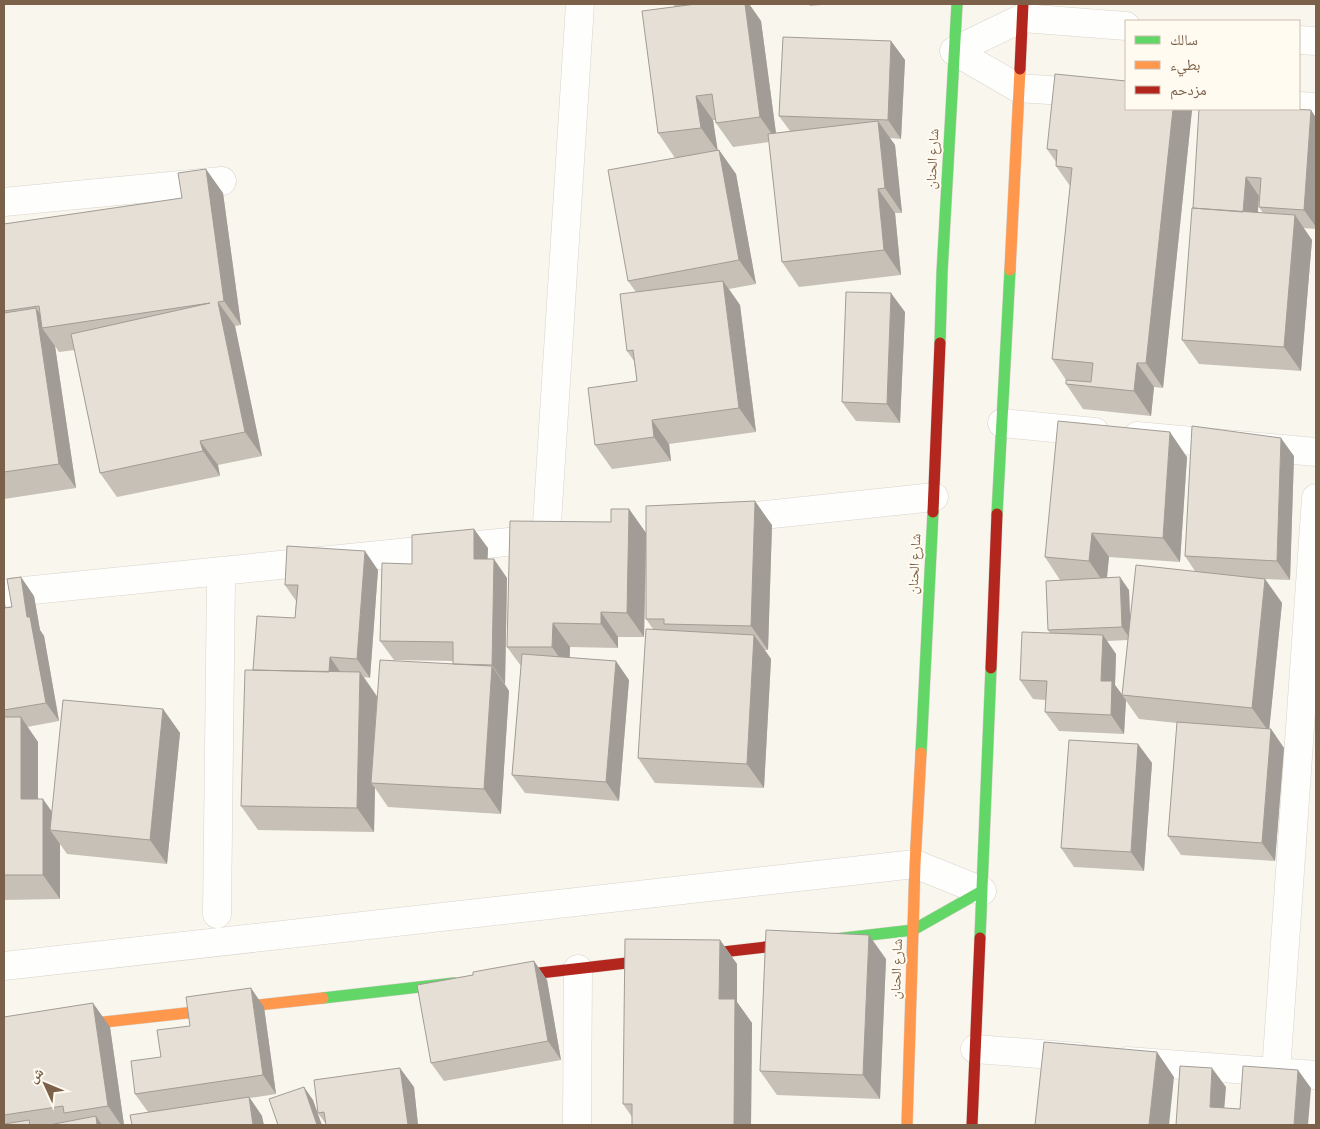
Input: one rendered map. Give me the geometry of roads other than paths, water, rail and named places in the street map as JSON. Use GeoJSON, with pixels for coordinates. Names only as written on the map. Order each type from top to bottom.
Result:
{"type":"FeatureCollection","features":[{"type":"Feature","properties":{"kind":"street"},"geometry":{"type":"LineString","coordinates":[[4,593],[556,537],[580,4]]}},
{"type":"Feature","properties":{"kind":"street","name":"شارع الحنان"},"geometry":{"type":"LineString","coordinates":[[907,1125],[914,864],[934,497],[942,273],[957,4]]}},
{"type":"Feature","properties":{"kind":"street"},"geometry":{"type":"LineString","coordinates":[[972,1125],[995,558],[1023,11]]}},
{"type":"Feature","properties":{"kind":"street"},"geometry":{"type":"LineString","coordinates":[[1125,26],[1023,11],[954,51],[1018,88],[1125,95]]}},
{"type":"Feature","properties":{"kind":"street"},"geometry":{"type":"LineString","coordinates":[[1300,40],[1316,41]]}},
{"type":"Feature","properties":{"kind":"street"},"geometry":{"type":"LineString","coordinates":[[1300,106],[1316,107]]}},
{"type":"Feature","properties":{"kind":"street"},"geometry":{"type":"LineString","coordinates":[[4,202],[222,181]]}},
{"type":"Feature","properties":{"kind":"street"},"geometry":{"type":"LineString","coordinates":[[1002,424],[1316,452]]}},
{"type":"Feature","properties":{"kind":"street"},"geometry":{"type":"LineString","coordinates":[[705,522],[934,497]]}},
{"type":"Feature","properties":{"kind":"street"},"geometry":{"type":"LineString","coordinates":[[1276,1072],[1316,498]]}},
{"type":"Feature","properties":{"kind":"street"},"geometry":{"type":"LineString","coordinates":[[217,914],[221,579],[219,571]]}},
{"type":"Feature","properties":{"kind":"street"},"geometry":{"type":"LineString","coordinates":[[4,966],[914,864],[982,891]]}},
{"type":"Feature","properties":{"kind":"street"},"geometry":{"type":"LineString","coordinates":[[489,979],[913,930],[982,891]]}},
{"type":"Feature","properties":{"kind":"street"},"geometry":{"type":"LineString","coordinates":[[577,1125],[578,969]]}},
{"type":"Feature","properties":{"kind":"street"},"geometry":{"type":"LineString","coordinates":[[4,1033],[469,981]]}},
{"type":"Feature","properties":{"kind":"street"},"geometry":{"type":"LineString","coordinates":[[976,1049],[1316,1075]]}}]}
